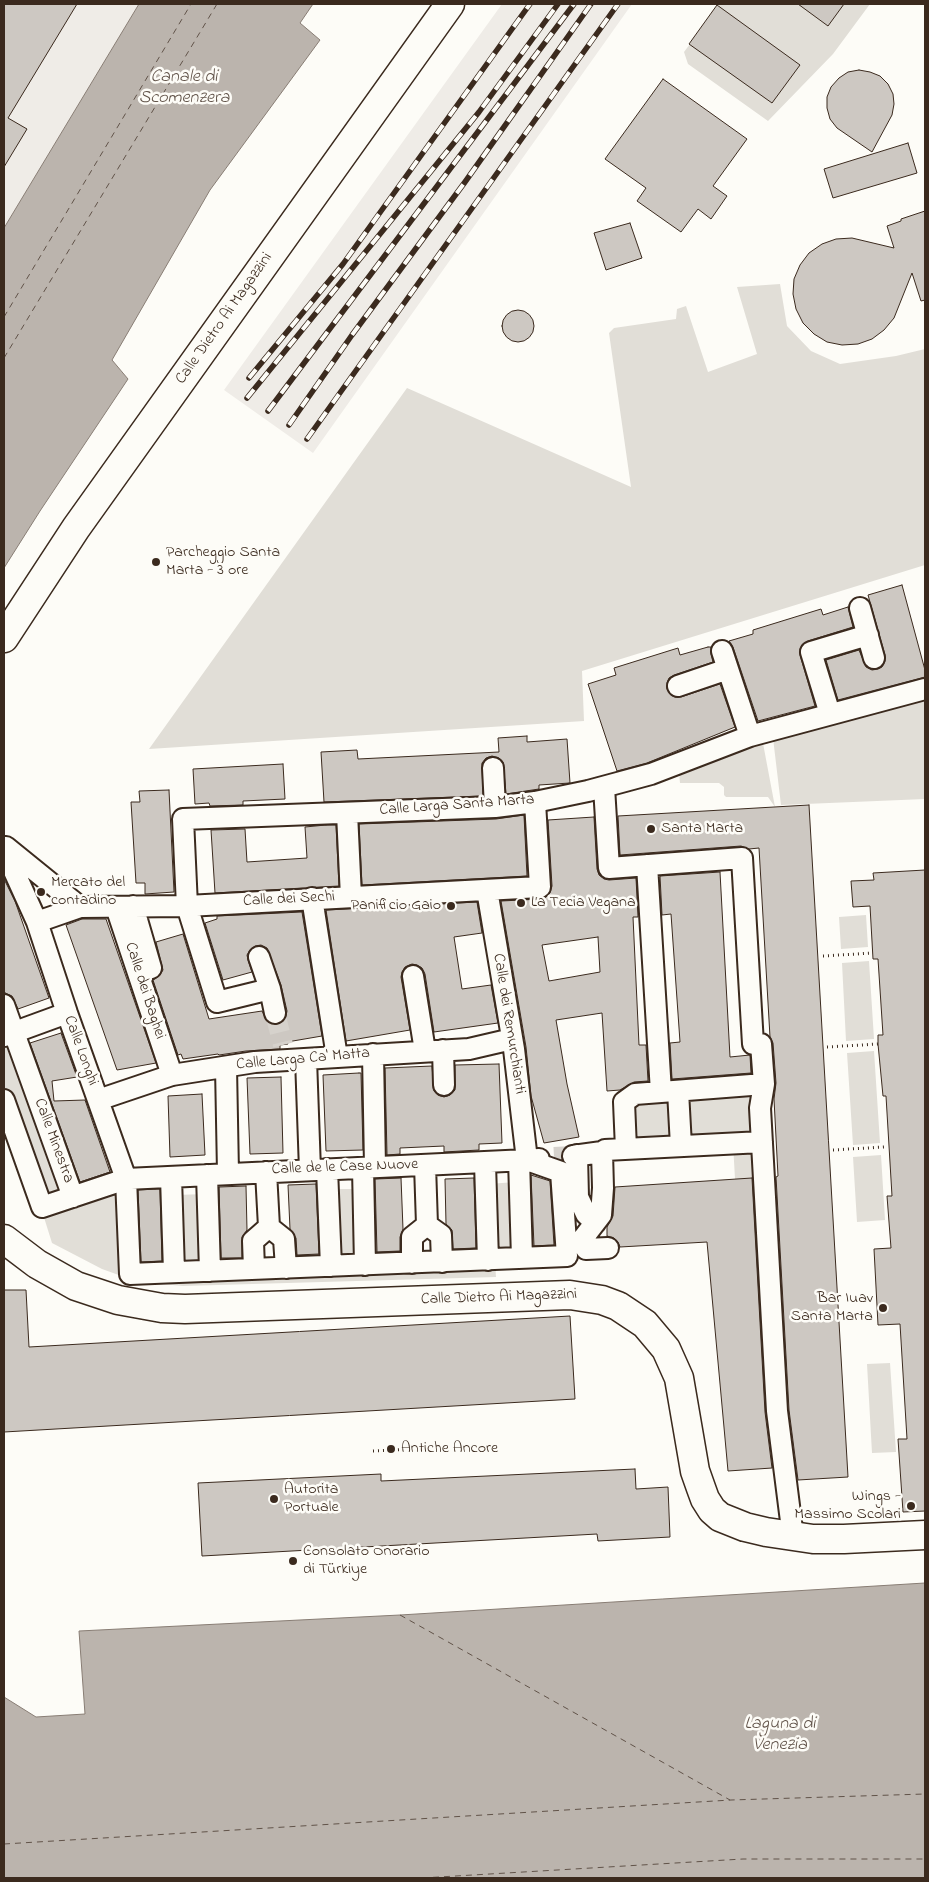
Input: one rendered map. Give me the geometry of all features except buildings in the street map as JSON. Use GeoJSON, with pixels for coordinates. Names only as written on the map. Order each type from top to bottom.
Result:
{"type":"FeatureCollection","features":[{"type":"Feature","properties":{"kind":"street","name":"Calle Dietro Ai Magazzini"},"geometry":{"type":"LineString","coordinates":[[4,638],[76,528],[450,4]]}},
{"type":"Feature","properties":{"kind":"street"},"geometry":{"type":"LineString","coordinates":[[860,608],[874,658]]}},
{"type":"Feature","properties":{"kind":"street"},"geometry":{"type":"LineString","coordinates":[[830,714],[811,652],[868,635]]}},
{"type":"Feature","properties":{"kind":"street"},"geometry":{"type":"LineString","coordinates":[[678,686],[725,660],[756,738]]}},
{"type":"Feature","properties":{"kind":"street","name":"Calle Larga Santa Marta"},"geometry":{"type":"LineString","coordinates":[[187,906],[183,819],[495,807],[535,802],[680,768],[756,738],[830,714],[925,690]]}},
{"type":"Feature","properties":{"kind":"street"},"geometry":{"type":"LineString","coordinates":[[493,768],[495,807]]}},
{"type":"Feature","properties":{"kind":"street"},"geometry":{"type":"LineString","coordinates":[[604,787],[609,868],[742,858],[753,1044],[761,1044],[764,1084],[760,1108],[777,1411],[793,1537]]}},
{"type":"Feature","properties":{"kind":"street","name":"Calle dei Sechi"},"geometry":{"type":"LineString","coordinates":[[37,922],[80,907],[187,906],[540,887],[535,802]]}},
{"type":"Feature","properties":{"kind":"street"},"geometry":{"type":"LineString","coordinates":[[347,813],[351,896]]}},
{"type":"Feature","properties":{"kind":"street"},"geometry":{"type":"LineString","coordinates":[[4,847],[80,907]]}},
{"type":"Feature","properties":{"kind":"street"},"geometry":{"type":"LineString","coordinates":[[4,847],[37,922]]}},
{"type":"Feature","properties":{"kind":"street"},"geometry":{"type":"LineString","coordinates":[[647,865],[669,1092],[681,1146]]}},
{"type":"Feature","properties":{"kind":"street","name":"Calle dei Remurchianti"},"geometry":{"type":"LineString","coordinates":[[487,890],[512,1038],[523,1160],[522,1258]]}},
{"type":"Feature","properties":{"kind":"street"},"geometry":{"type":"LineString","coordinates":[[312,898],[337,1057]]}},
{"type":"Feature","properties":{"kind":"street","name":"Calle dei Baghei"},"geometry":{"type":"LineString","coordinates":[[125,906],[138,972],[172,1075]]}},
{"type":"Feature","properties":{"kind":"street"},"geometry":{"type":"LineString","coordinates":[[187,906],[217,1002],[270,989]]}},
{"type":"Feature","properties":{"kind":"street","name":"Calle Longhi"},"geometry":{"type":"LineString","coordinates":[[37,922],[66,1013],[126,1179],[130,1274],[174,1272]]}},
{"type":"Feature","properties":{"kind":"street"},"geometry":{"type":"LineString","coordinates":[[259,957],[276,1013]]}},
{"type":"Feature","properties":{"kind":"street"},"geometry":{"type":"LineString","coordinates":[[413,976],[444,1085]]}},
{"type":"Feature","properties":{"kind":"street","name":"Calle Minestra"},"geometry":{"type":"LineString","coordinates":[[4,1005],[8,1034],[73,1198],[42,1207],[4,1100]]}},
{"type":"Feature","properties":{"kind":"street"},"geometry":{"type":"LineString","coordinates":[[8,1034],[66,1013]]}},
{"type":"Feature","properties":{"kind":"street","name":"Calle Larga Ca' Matta"},"geometry":{"type":"LineString","coordinates":[[98,1100],[172,1075],[255,1062],[284,1053],[306,1059],[434,1051],[469,1048],[512,1038]]}},
{"type":"Feature","properties":{"kind":"street"},"geometry":{"type":"LineString","coordinates":[[365,1265],[373,1054]]}},
{"type":"Feature","properties":{"kind":"street"},"geometry":{"type":"LineString","coordinates":[[306,1059],[331,1266]]}},
{"type":"Feature","properties":{"kind":"street"},"geometry":{"type":"LineString","coordinates":[[226,1067],[228,1173]]}},
{"type":"Feature","properties":{"kind":"street"},"geometry":{"type":"LineString","coordinates":[[626,1149],[624,1102],[634,1094],[764,1084]]}},
{"type":"Feature","properties":{"kind":"street"},"geometry":{"type":"LineString","coordinates":[[566,1160],[605,1150],[762,1142]]}},
{"type":"Feature","properties":{"kind":"street"},"geometry":{"type":"LineString","coordinates":[[586,1249],[581,1241],[601,1215],[602,1152]]}},
{"type":"Feature","properties":{"kind":"street","name":"Calle de le Case Nuove"},"geometry":{"type":"LineString","coordinates":[[73,1198],[126,1179],[523,1160],[566,1160]]}},
{"type":"Feature","properties":{"kind":"street"},"geometry":{"type":"LineString","coordinates":[[566,1160],[578,1198],[586,1214],[595,1222]]}},
{"type":"Feature","properties":{"kind":"street"},"geometry":{"type":"LineString","coordinates":[[171,1177],[174,1272],[442,1262],[567,1256],[566,1160]]}},
{"type":"Feature","properties":{"kind":"street"},"geometry":{"type":"LineString","coordinates":[[485,1163],[488,1260]]}},
{"type":"Feature","properties":{"kind":"street"},"geometry":{"type":"LineString","coordinates":[[425,1165],[427,1225]]}},
{"type":"Feature","properties":{"kind":"street"},"geometry":{"type":"LineString","coordinates":[[266,1172],[269,1227],[284,1239],[286,1268]]}},
{"type":"Feature","properties":{"kind":"street"},"geometry":{"type":"LineString","coordinates":[[207,1175],[210,1271]]}},
{"type":"Feature","properties":{"kind":"street"},"geometry":{"type":"LineString","coordinates":[[427,1225],[441,1235],[442,1262]]}},
{"type":"Feature","properties":{"kind":"street"},"geometry":{"type":"LineString","coordinates":[[412,1263],[412,1237],[427,1225]]}},
{"type":"Feature","properties":{"kind":"street"},"geometry":{"type":"LineString","coordinates":[[254,1269],[253,1241],[269,1227]]}},
{"type":"Feature","properties":{"kind":"street","name":"Calle Dietro Ai Magazzini"},"geometry":{"type":"LineString","coordinates":[[4,1239],[37,1264],[76,1286],[118,1300],[162,1308],[185,1309],[570,1295],[602,1300],[625,1310],[645,1324],[670,1356],[678,1378],[695,1471],[705,1499],[712,1510],[730,1522],[793,1537],[844,1539],[925,1535]]}},
{"type":"Feature","properties":{"kind":"street"},"geometry":{"type":"LineString","coordinates":[[586,1249],[608,1248]]}},
{"type":"Feature","properties":{"kind":"street"},"geometry":{"type":"LineString","coordinates":[[574,1266],[586,1249]]}},
{"type":"Feature","properties":{"kind":"path"},"geometry":{"type":"LineString","coordinates":[[823,956],[872,953]]}},
{"type":"Feature","properties":{"kind":"path"},"geometry":{"type":"LineString","coordinates":[[827,1047],[878,1044]]}},
{"type":"Feature","properties":{"kind":"path"},"geometry":{"type":"LineString","coordinates":[[833,1150],[884,1146]]}},
{"type":"Feature","properties":{"kind":"path"},"geometry":{"type":"LineString","coordinates":[[373,1451],[411,1449]]}},
{"type":"Feature","properties":{"kind":"shaded area"},"geometry":{"type":"Polygon","coordinates":[[[4,4],[139,4],[4,228],[4,4]]]}},
{"type":"Feature","properties":{"kind":"shaded area"},"geometry":{"type":"Polygon","coordinates":[[[502,4],[632,4],[313,453],[224,390],[502,4]]]}},
{"type":"Feature","properties":{"kind":"shaded area"},"geometry":{"type":"Polygon","coordinates":[[[720,4],[870,4],[833,54],[768,121],[688,64],[684,52],[720,4]]]}},
{"type":"Feature","properties":{"kind":"shaded area"},"geometry":{"type":"Polygon","coordinates":[[[780,284],[787,326],[811,351],[840,364],[896,356],[925,349],[925,565],[582,671],[584,721],[149,749],[407,388],[631,487],[609,333],[614,328],[676,319],[677,309],[686,306],[708,372],[757,354],[737,287],[780,284]]]}},
{"type":"Feature","properties":{"kind":"shaded area"},"geometry":{"type":"Polygon","coordinates":[[[925,700],[925,799],[781,805],[773,738],[925,700]]]}},
{"type":"Feature","properties":{"kind":"shaded area"},"geometry":{"type":"Polygon","coordinates":[[[762,738],[775,807],[768,797],[726,797],[724,795],[724,787],[719,783],[680,783],[679,773],[762,738]]]}},
{"type":"Feature","properties":{"kind":"shaded area"},"geometry":{"type":"Polygon","coordinates":[[[866,915],[868,947],[841,949],[839,917],[866,915]]]}},
{"type":"Feature","properties":{"kind":"shaded area"},"geometry":{"type":"Polygon","coordinates":[[[869,961],[874,1039],[846,1041],[842,963],[869,961]]]}},
{"type":"Feature","properties":{"kind":"shaded area"},"geometry":{"type":"Polygon","coordinates":[[[14,1040],[67,1191],[44,1199],[4,1086],[4,1044],[14,1040]]]}},
{"type":"Feature","properties":{"kind":"shaded area"},"geometry":{"type":"Polygon","coordinates":[[[874,1051],[880,1143],[853,1145],[847,1053],[874,1051]]]}},
{"type":"Feature","properties":{"kind":"shaded area"},"geometry":{"type":"Polygon","coordinates":[[[753,1085],[776,1403],[760,1403],[735,1179],[733,1143],[626,1149],[635,1094],[753,1085]]]}},
{"type":"Feature","properties":{"kind":"shaded area"},"geometry":{"type":"Polygon","coordinates":[[[881,1155],[885,1220],[857,1222],[853,1157],[881,1155]]]}},
{"type":"Feature","properties":{"kind":"shaded area"},"geometry":{"type":"Polygon","coordinates":[[[516,1182],[519,1256],[491,1256],[488,1184],[516,1182]]]}},
{"type":"Feature","properties":{"kind":"shaded area"},"geometry":{"type":"Polygon","coordinates":[[[331,1189],[362,1189],[364,1262],[334,1263],[331,1189]]]}},
{"type":"Feature","properties":{"kind":"shaded area"},"geometry":{"type":"Polygon","coordinates":[[[125,1190],[128,1275],[495,1262],[496,1277],[183,1286],[140,1282],[127,1278],[102,1269],[52,1243],[42,1211],[125,1190]]]}},
{"type":"Feature","properties":{"kind":"shaded area"},"geometry":{"type":"Polygon","coordinates":[[[206,1194],[208,1268],[177,1269],[175,1195],[206,1194]]]}},
{"type":"Feature","properties":{"kind":"shaded area"},"geometry":{"type":"Polygon","coordinates":[[[890,1363],[896,1452],[872,1453],[867,1364],[890,1363]]]}},
{"type":"Feature","properties":{"kind":"water","name":"Canale di Scomenzera"},"geometry":{"type":"Polygon","coordinates":[[[139,4],[313,4],[300,23],[320,40],[210,190],[112,360],[128,379],[4,568],[4,228],[139,4]]]}},
{"type":"Feature","properties":{"kind":"water","name":"Laguna di Venezia"},"geometry":{"type":"Polygon","coordinates":[[[925,1583],[925,1878],[4,1878],[4,1697],[36,1717],[85,1714],[79,1631],[400,1615],[925,1583]]]}},
{"type":"Feature","properties":{"kind":"ferry route"},"geometry":{"type":"LineString","coordinates":[[4,317],[191,4]]}},
{"type":"Feature","properties":{"kind":"ferry route"},"geometry":{"type":"LineString","coordinates":[[4,358],[217,4]]}},
{"type":"Feature","properties":{"kind":"ferry route"},"geometry":{"type":"LineString","coordinates":[[400,1615],[730,1800]]}},
{"type":"Feature","properties":{"kind":"ferry route"},"geometry":{"type":"LineString","coordinates":[[4,1844],[731,1800],[925,1794]]}},
{"type":"Feature","properties":{"kind":"ferry route"},"geometry":{"type":"LineString","coordinates":[[422,1878],[743,1859],[925,1859]]}},
{"type":"Feature","properties":{"kind":"tunnel"},"geometry":{"type":"LineString","coordinates":[[275,1013],[283,1045]]}},
{"type":"Feature","properties":{"kind":"tunnel"},"geometry":{"type":"LineString","coordinates":[[554,1157],[573,1156]]}},
{"type":"Feature","properties":{"kind":"railway"},"geometry":{"type":"LineString","coordinates":[[249,378],[343,264],[530,4]]}},
{"type":"Feature","properties":{"kind":"railway"},"geometry":{"type":"LineString","coordinates":[[247,398],[479,112],[558,4]]}},
{"type":"Feature","properties":{"kind":"railway"},"geometry":{"type":"LineString","coordinates":[[268,411],[574,4]]}},
{"type":"Feature","properties":{"kind":"railway"},"geometry":{"type":"LineString","coordinates":[[289,425],[591,4]]}},
{"type":"Feature","properties":{"kind":"railway"},"geometry":{"type":"LineString","coordinates":[[307,439],[618,4]]}},
{"type":"Feature","properties":{"kind":"place","name":"Parcheggio Santa Marta - 3 ore"},"geometry":{"type":"Point","coordinates":[156,562]}},
{"type":"Feature","properties":{"kind":"place","name":"Santa Marta"},"geometry":{"type":"Point","coordinates":[651,829]}},
{"type":"Feature","properties":{"kind":"place","name":"Mercato del contadino"},"geometry":{"type":"Point","coordinates":[41,892]}},
{"type":"Feature","properties":{"kind":"place","name":"La Tecia Vegana"},"geometry":{"type":"Point","coordinates":[521,903]}},
{"type":"Feature","properties":{"kind":"place","name":"Panificio Gaio"},"geometry":{"type":"Point","coordinates":[451,906]}},
{"type":"Feature","properties":{"kind":"place","name":"Bar Iuav Santa Marta"},"geometry":{"type":"Point","coordinates":[883,1308]}},
{"type":"Feature","properties":{"kind":"place","name":"Antiche Ancore"},"geometry":{"type":"Point","coordinates":[391,1449]}},
{"type":"Feature","properties":{"kind":"place","name":"Autorita Portuale"},"geometry":{"type":"Point","coordinates":[274,1499]}},
{"type":"Feature","properties":{"kind":"place","name":"Wings - Massimo Scolari"},"geometry":{"type":"Point","coordinates":[911,1506]}},
{"type":"Feature","properties":{"kind":"place","name":"Consolato Onorario di Türkiye"},"geometry":{"type":"Point","coordinates":[293,1561]}}]}
